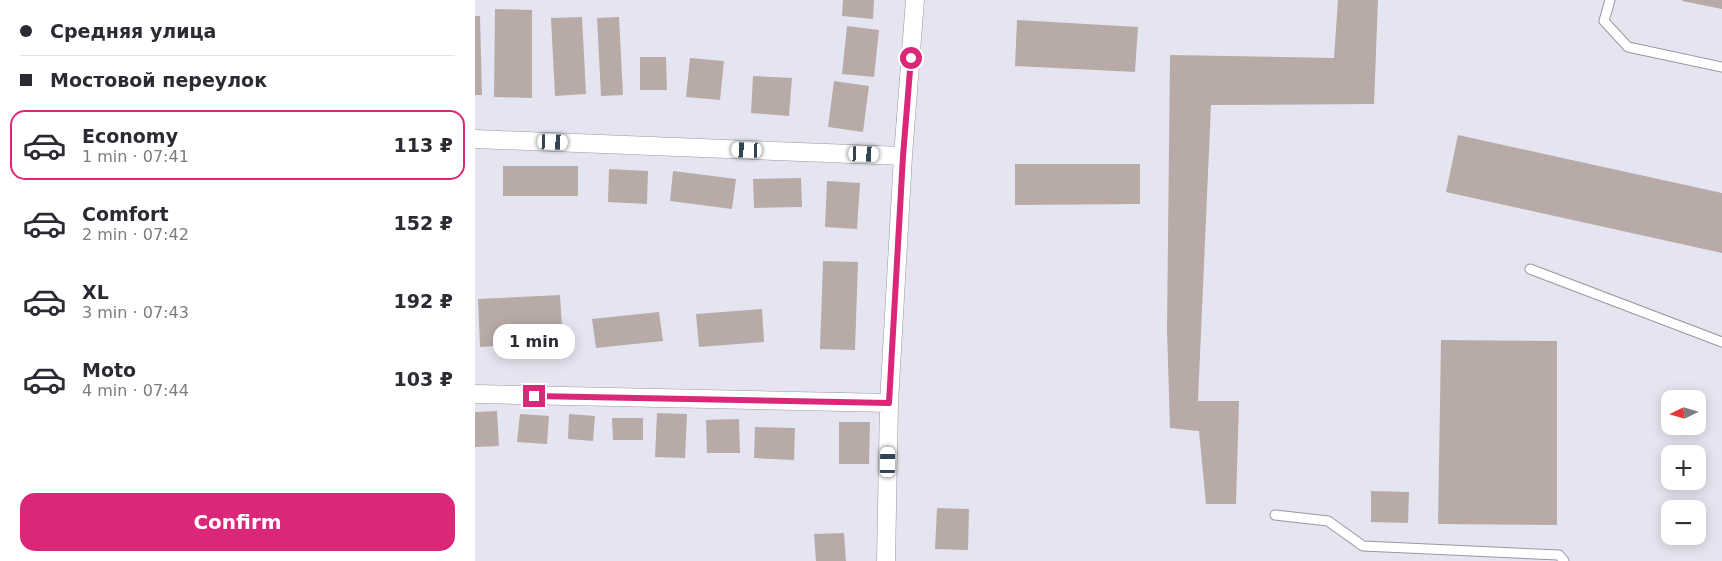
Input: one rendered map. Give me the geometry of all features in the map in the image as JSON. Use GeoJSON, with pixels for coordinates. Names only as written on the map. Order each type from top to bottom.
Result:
{"type":"FeatureCollection","features":[{"type":"Feature","properties":{"kind":"street"},"geometry":{"type":"LineString","coordinates":[[885,561],[889,403],[903,156],[915,0]]}},
{"type":"Feature","properties":{"kind":"street"},"geometry":{"type":"LineString","coordinates":[[475,139],[903,156]]}},
{"type":"Feature","properties":{"kind":"street"},"geometry":{"type":"LineString","coordinates":[[475,394],[889,403]]}},
{"type":"Feature","properties":{"kind":"lane"},"geometry":{"type":"LineString","coordinates":[[1610,0],[1604,21],[1628,47],[1722,67]]}},
{"type":"Feature","properties":{"kind":"lane"},"geometry":{"type":"LineString","coordinates":[[1530,269],[1722,342]]}},
{"type":"Feature","properties":{"kind":"lane"},"geometry":{"type":"LineString","coordinates":[[1275,515],[1328,521],[1363,546],[1559,555],[1564,561]]}},
{"type":"Feature","properties":{"kind":"building"},"geometry":{"type":"Polygon","coordinates":[[[843,0],[874,0],[873,19],[842,16],[843,0]]]}},
{"type":"Feature","properties":{"kind":"building"},"geometry":{"type":"Polygon","coordinates":[[[1338,0],[1378,0],[1374,104],[1211,105],[1198,401],[1239,401],[1236,504],[1206,504],[1199,431],[1170,428],[1167,330],[1170,55],[1334,58],[1338,0]]]}},
{"type":"Feature","properties":{"kind":"building"},"geometry":{"type":"Polygon","coordinates":[[[1722,0],[1722,9],[1682,1],[1722,0]]]}},
{"type":"Feature","properties":{"kind":"building"},"geometry":{"type":"Polygon","coordinates":[[[495,9],[532,10],[532,98],[494,97],[495,9]]]}},
{"type":"Feature","properties":{"kind":"building"},"geometry":{"type":"Polygon","coordinates":[[[475,16],[480,16],[482,95],[475,95],[475,16]]]}},
{"type":"Feature","properties":{"kind":"building"},"geometry":{"type":"Polygon","coordinates":[[[582,17],[586,94],[555,96],[551,18],[582,17]]]}},
{"type":"Feature","properties":{"kind":"building"},"geometry":{"type":"Polygon","coordinates":[[[619,17],[623,95],[601,96],[597,18],[619,17]]]}},
{"type":"Feature","properties":{"kind":"building"},"geometry":{"type":"Polygon","coordinates":[[[1017,20],[1138,27],[1135,72],[1015,66],[1017,20]]]}},
{"type":"Feature","properties":{"kind":"building"},"geometry":{"type":"Polygon","coordinates":[[[847,26],[879,30],[874,77],[842,74],[847,26]]]}},
{"type":"Feature","properties":{"kind":"building"},"geometry":{"type":"Polygon","coordinates":[[[640,57],[666,57],[667,90],[640,90],[640,57]]]}},
{"type":"Feature","properties":{"kind":"building"},"geometry":{"type":"Polygon","coordinates":[[[690,58],[724,61],[720,100],[686,97],[690,58]]]}},
{"type":"Feature","properties":{"kind":"building"},"geometry":{"type":"Polygon","coordinates":[[[753,76],[792,78],[789,116],[751,113],[753,76]]]}},
{"type":"Feature","properties":{"kind":"building"},"geometry":{"type":"Polygon","coordinates":[[[834,81],[869,86],[863,132],[828,127],[834,81]]]}},
{"type":"Feature","properties":{"kind":"building"},"geometry":{"type":"Polygon","coordinates":[[[1458,135],[1722,193],[1722,253],[1446,192],[1458,135]]]}},
{"type":"Feature","properties":{"kind":"building"},"geometry":{"type":"Polygon","coordinates":[[[1015,164],[1140,164],[1140,204],[1015,205],[1015,164]]]}},
{"type":"Feature","properties":{"kind":"building"},"geometry":{"type":"Polygon","coordinates":[[[503,166],[578,166],[578,196],[503,196],[503,166]]]}},
{"type":"Feature","properties":{"kind":"building"},"geometry":{"type":"Polygon","coordinates":[[[609,169],[648,171],[647,204],[608,202],[609,169]]]}},
{"type":"Feature","properties":{"kind":"building"},"geometry":{"type":"Polygon","coordinates":[[[673,171],[736,179],[732,209],[670,201],[673,171]]]}},
{"type":"Feature","properties":{"kind":"building"},"geometry":{"type":"Polygon","coordinates":[[[801,178],[802,207],[754,208],[753,179],[801,178]]]}},
{"type":"Feature","properties":{"kind":"building"},"geometry":{"type":"Polygon","coordinates":[[[827,181],[860,183],[857,229],[825,227],[827,181]]]}},
{"type":"Feature","properties":{"kind":"building"},"geometry":{"type":"Polygon","coordinates":[[[823,261],[858,262],[855,350],[820,349],[823,261]]]}},
{"type":"Feature","properties":{"kind":"building"},"geometry":{"type":"Polygon","coordinates":[[[560,295],[563,342],[480,347],[478,299],[560,295]]]}},
{"type":"Feature","properties":{"kind":"building"},"geometry":{"type":"Polygon","coordinates":[[[762,309],[764,342],[699,347],[696,314],[762,309]]]}},
{"type":"Feature","properties":{"kind":"building"},"geometry":{"type":"Polygon","coordinates":[[[659,312],[663,341],[596,348],[592,319],[659,312]]]}},
{"type":"Feature","properties":{"kind":"building"},"geometry":{"type":"Polygon","coordinates":[[[1441,340],[1557,341],[1557,525],[1438,524],[1441,340]]]}},
{"type":"Feature","properties":{"kind":"building"},"geometry":{"type":"Polygon","coordinates":[[[497,411],[499,446],[475,447],[475,412],[497,411]]]}},
{"type":"Feature","properties":{"kind":"building"},"geometry":{"type":"Polygon","coordinates":[[[657,413],[687,414],[685,458],[655,457],[657,413]]]}},
{"type":"Feature","properties":{"kind":"building"},"geometry":{"type":"Polygon","coordinates":[[[520,414],[549,416],[547,444],[517,442],[520,414]]]}},
{"type":"Feature","properties":{"kind":"building"},"geometry":{"type":"Polygon","coordinates":[[[569,414],[595,416],[593,441],[568,439],[569,414]]]}},
{"type":"Feature","properties":{"kind":"building"},"geometry":{"type":"Polygon","coordinates":[[[612,418],[643,418],[643,440],[613,440],[612,418]]]}},
{"type":"Feature","properties":{"kind":"building"},"geometry":{"type":"Polygon","coordinates":[[[739,419],[740,453],[707,453],[706,420],[739,419]]]}},
{"type":"Feature","properties":{"kind":"building"},"geometry":{"type":"Polygon","coordinates":[[[839,422],[870,422],[869,464],[839,464],[839,422]]]}},
{"type":"Feature","properties":{"kind":"building"},"geometry":{"type":"Polygon","coordinates":[[[755,427],[795,428],[794,460],[754,458],[755,427]]]}},
{"type":"Feature","properties":{"kind":"building"},"geometry":{"type":"Polygon","coordinates":[[[1371,491],[1409,492],[1408,523],[1371,522],[1371,491]]]}},
{"type":"Feature","properties":{"kind":"building"},"geometry":{"type":"Polygon","coordinates":[[[937,508],[969,509],[968,550],[935,549],[937,508]]]}},
{"type":"Feature","properties":{"kind":"building"},"geometry":{"type":"Polygon","coordinates":[[[844,533],[846,561],[816,561],[814,534],[844,533]]]}},
{"type":"Feature","properties":{"kind":"route"},"geometry":{"type":"LineString","coordinates":[[534,396],[889,403],[903,156],[911,58]]}}]}
